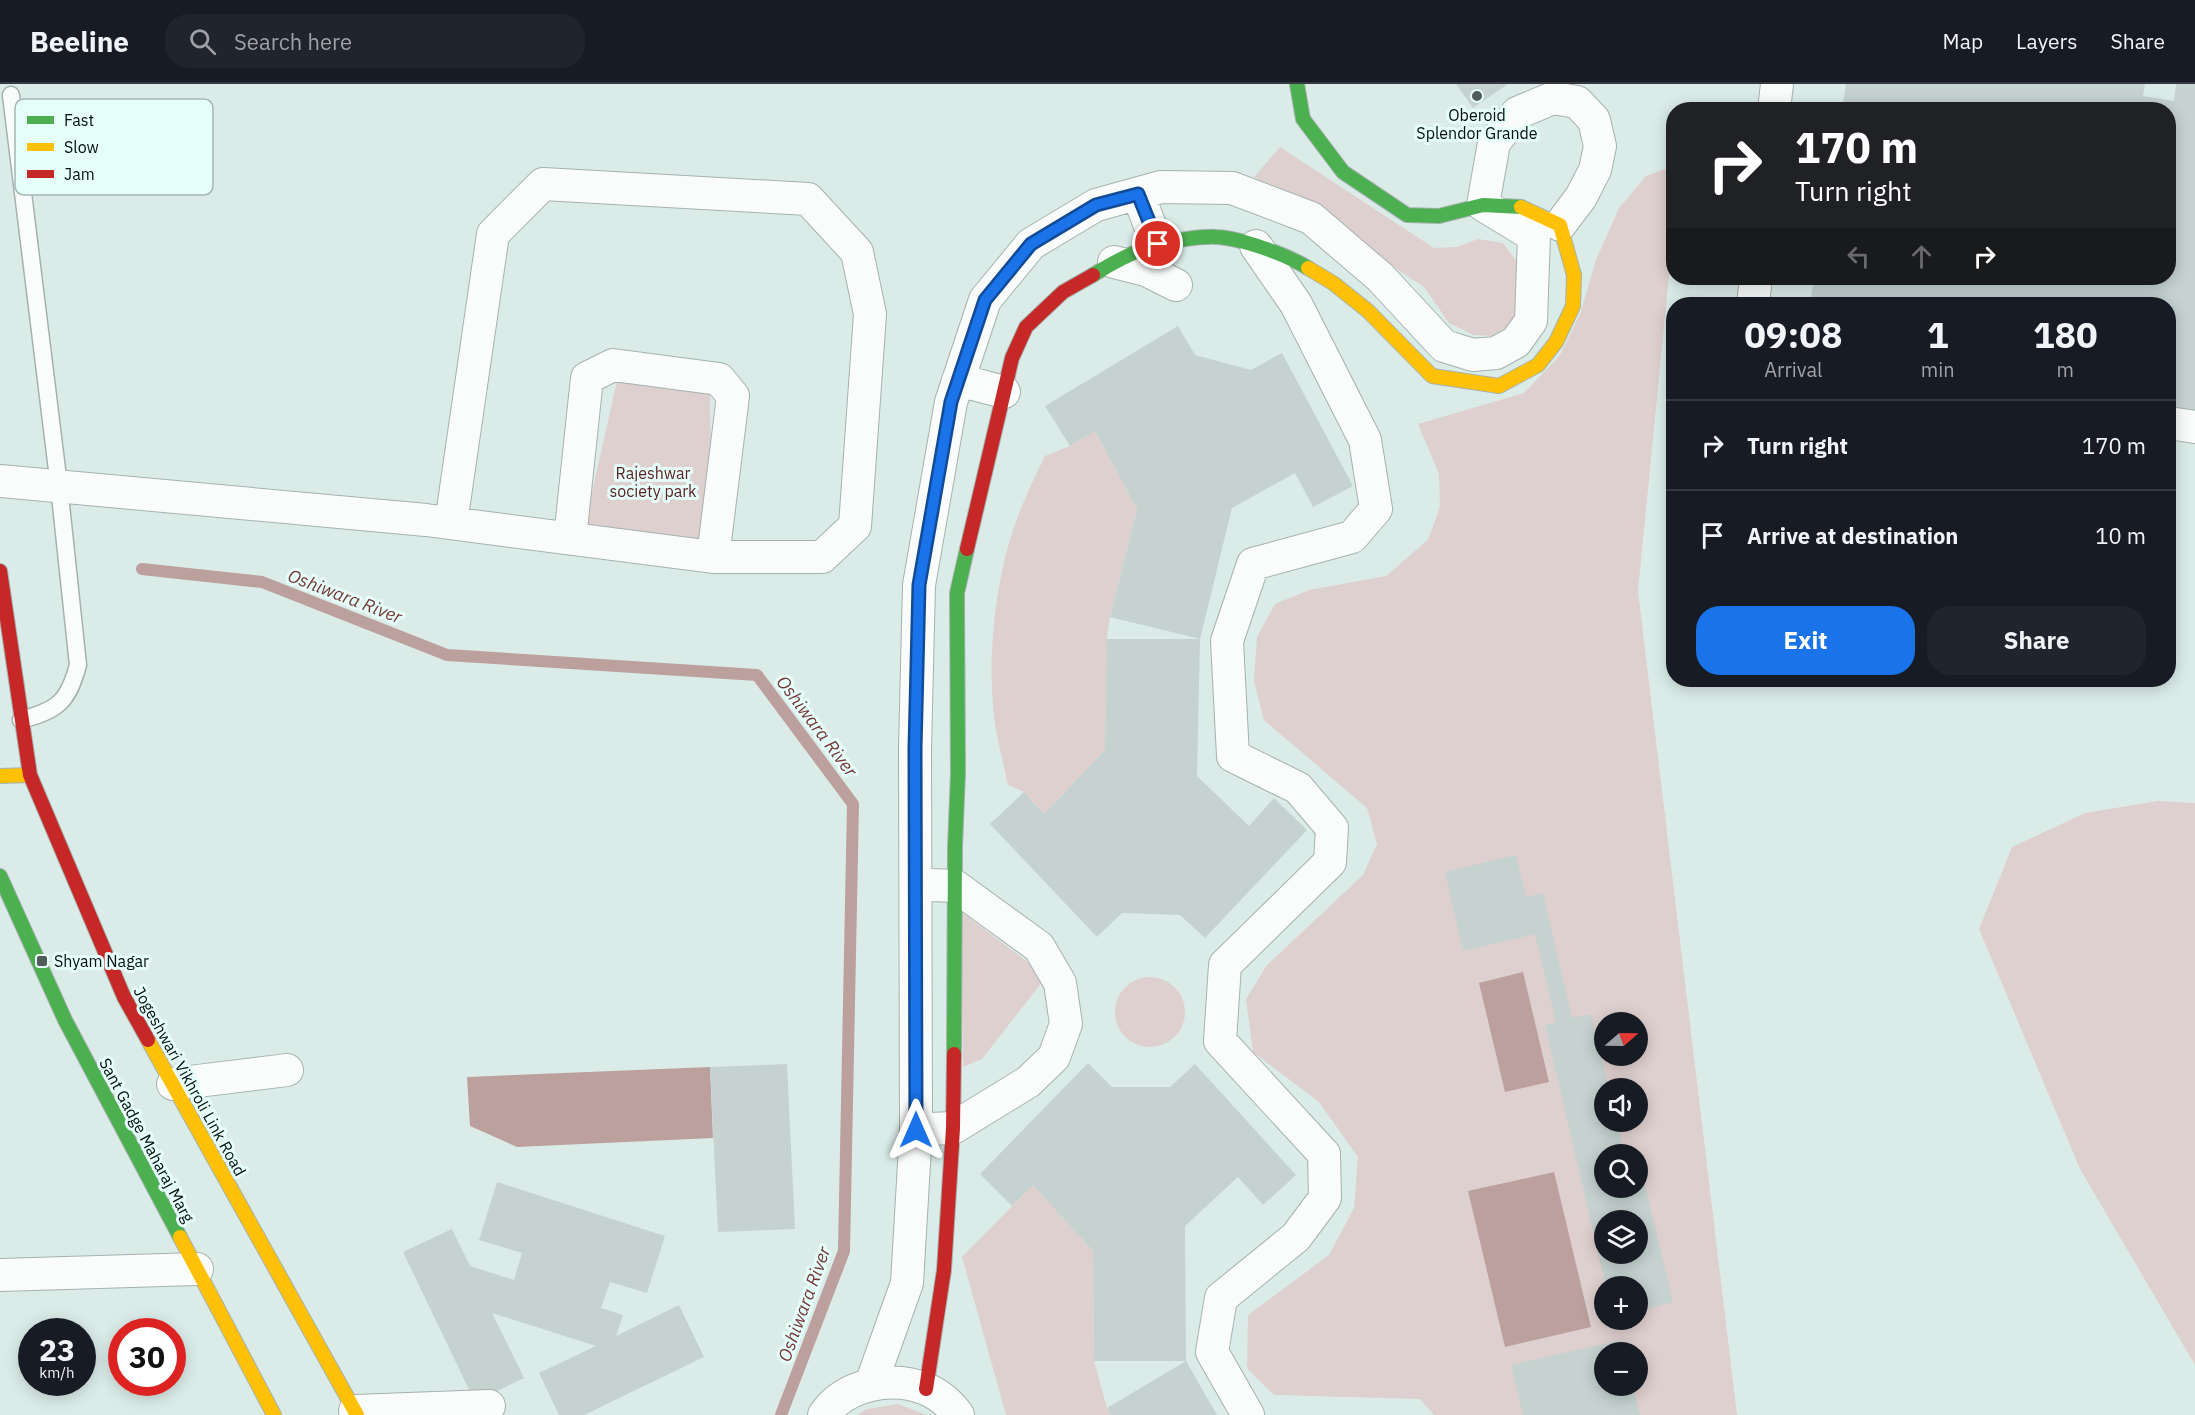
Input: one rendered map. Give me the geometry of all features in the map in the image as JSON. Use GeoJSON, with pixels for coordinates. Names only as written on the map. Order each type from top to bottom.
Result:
{"type":"FeatureCollection","features":[{"type":"Feature","properties":{"kind":"street"},"geometry":{"type":"LineString","coordinates":[[926,1389],[944,1270],[953,1128],[958,773],[957,593],[1012,358],[1026,327],[1063,292],[1114,262],[1158,244],[1216,237],[1256,246],[1295,260],[1333,283],[1368,311],[1432,376],[1499,386],[1538,365],[1556,342],[1573,306],[1574,275],[1560,225],[1519,206],[1483,205],[1439,216],[1407,215],[1343,172],[1303,119],[1297,84]]}},
{"type":"Feature","properties":{"kind":"street"},"geometry":{"type":"LineString","coordinates":[[1775,102],[1777,84]]}},
{"type":"Feature","properties":{"kind":"street"},"geometry":{"type":"LineString","coordinates":[[1483,205],[1494,143],[1518,113],[1553,98],[1577,102],[1594,120],[1600,146],[1595,170],[1581,197],[1560,225]]}},
{"type":"Feature","properties":{"kind":"street"},"geometry":{"type":"LineString","coordinates":[[0,481],[451,523],[713,557],[822,557],[855,526],[870,314],[857,252],[808,199],[543,184],[493,234],[451,523]]}},
{"type":"Feature","properties":{"kind":"street"},"geometry":{"type":"LineString","coordinates":[[871,1384],[907,1282],[916,1130],[915,748],[919,585],[951,402],[985,300],[1031,244],[1096,205],[1161,187],[1232,188],[1311,218],[1380,277],[1444,346],[1473,355],[1496,353],[1516,342],[1531,321],[1534,237],[1483,205]]}},
{"type":"Feature","properties":{"kind":"street"},"geometry":{"type":"LineString","coordinates":[[1138,194],[1158,244]]}},
{"type":"Feature","properties":{"kind":"street"},"geometry":{"type":"LineString","coordinates":[[1295,260],[1311,218]]}},
{"type":"Feature","properties":{"kind":"street"},"geometry":{"type":"LineString","coordinates":[[1248,1415],[1212,1352],[1221,1298],[1296,1237],[1319,1206],[1324,1198],[1324,1154],[1220,1041],[1225,964],[1330,862],[1332,828],[1298,788],[1233,756],[1227,641],[1252,564],[1352,537],[1376,509],[1365,440],[1296,304],[1256,246]]}},
{"type":"Feature","properties":{"kind":"street"},"geometry":{"type":"LineString","coordinates":[[1114,262],[1146,270],[1176,285]]}},
{"type":"Feature","properties":{"kind":"street"},"geometry":{"type":"LineString","coordinates":[[570,538],[586,378],[613,365],[719,379],[733,396],[713,557]]}},
{"type":"Feature","properties":{"kind":"street"},"geometry":{"type":"LineString","coordinates":[[958,380],[1004,392]]}},
{"type":"Feature","properties":{"kind":"street"},"geometry":{"type":"LineString","coordinates":[[2176,424],[2195,427]]}},
{"type":"Feature","properties":{"kind":"street","name":"Jogeshwari Vikhroli Link Road"},"geometry":{"type":"LineString","coordinates":[[0,571],[30,775],[124,997],[356,1413]]}},
{"type":"Feature","properties":{"kind":"street"},"geometry":{"type":"LineString","coordinates":[[0,776],[30,775]]}},
{"type":"Feature","properties":{"kind":"street","name":"Sant Gadge Maharaj Marg"},"geometry":{"type":"LineString","coordinates":[[0,876],[65,1020],[274,1415]]}},
{"type":"Feature","properties":{"kind":"street"},"geometry":{"type":"LineString","coordinates":[[915,884],[955,886],[1039,948],[1060,983],[1066,1024],[1054,1057],[1028,1082],[953,1128],[916,1130]]}},
{"type":"Feature","properties":{"kind":"street"},"geometry":{"type":"LineString","coordinates":[[173,1084],[287,1070]]}},
{"type":"Feature","properties":{"kind":"street"},"geometry":{"type":"LineString","coordinates":[[0,1275],[197,1269]]}},
{"type":"Feature","properties":{"kind":"street"},"geometry":{"type":"LineString","coordinates":[[824,1415],[848,1394],[871,1384],[899,1382],[926,1389],[949,1404],[958,1415]]}},
{"type":"Feature","properties":{"kind":"street"},"geometry":{"type":"LineString","coordinates":[[356,1413],[489,1406]]}},
{"type":"Feature","properties":{"kind":"lane"},"geometry":{"type":"LineString","coordinates":[[11,95],[15,128]]}},
{"type":"Feature","properties":{"kind":"lane"},"geometry":{"type":"LineString","coordinates":[[21,720],[35,716],[65,700],[78,665],[59,486],[23,195]]}},
{"type":"Feature","properties":{"kind":"green space"},"geometry":{"type":"Polygon","coordinates":[[[1280,147],[1434,248],[1457,247],[1478,239],[1503,243],[1518,263],[1520,290],[1515,316],[1506,327],[1493,336],[1473,335],[1449,323],[1424,287],[1254,177],[1280,147]]]}},
{"type":"Feature","properties":{"kind":"green space"},"geometry":{"type":"Polygon","coordinates":[[[1666,169],[1666,285],[1668,285],[1638,591],[1737,1415],[1434,1415],[1420,1399],[1274,1395],[1247,1368],[1248,1315],[1329,1255],[1354,1208],[1358,1157],[1319,1102],[1253,1052],[1246,999],[1267,965],[1363,875],[1377,844],[1367,808],[1264,720],[1254,681],[1257,637],[1275,604],[1309,590],[1386,576],[1428,540],[1440,507],[1439,474],[1418,424],[1524,393],[1560,355],[1580,314],[1596,260],[1619,208],[1646,176],[1666,169]]]}},
{"type":"Feature","properties":{"kind":"green space","name":"Rajeshwar society park"},"geometry":{"type":"Polygon","coordinates":[[[617,381],[710,392],[712,548],[583,532],[617,381]]]}},
{"type":"Feature","properties":{"kind":"green space"},"geometry":{"type":"Polygon","coordinates":[[[1095,431],[1137,509],[1110,617],[1107,638],[1105,750],[1044,814],[1024,792],[1008,785],[996,731],[993,704],[992,647],[995,617],[999,587],[1013,531],[1045,456],[1070,446],[1095,431]]]}},
{"type":"Feature","properties":{"kind":"green space"},"geometry":{"type":"Polygon","coordinates":[[[2158,801],[2195,803],[2195,1365],[2080,1169],[1979,929],[2012,847],[2085,813],[2158,801]]]}},
{"type":"Feature","properties":{"kind":"green space"},"geometry":{"type":"Polygon","coordinates":[[[961,912],[1047,976],[982,1059],[963,1067],[961,912]]]}},
{"type":"Feature","properties":{"kind":"green space"},"geometry":{"type":"Polygon","coordinates":[[[1150,977],[1163,980],[1175,987],[1182,999],[1185,1012],[1182,1025],[1175,1037],[1163,1044],[1150,1047],[1137,1044],[1125,1037],[1118,1025],[1115,1012],[1118,999],[1125,987],[1137,980],[1150,977]]]}},
{"type":"Feature","properties":{"kind":"green space"},"geometry":{"type":"Polygon","coordinates":[[[1033,1185],[1093,1251],[1094,1361],[1111,1415],[1006,1415],[962,1257],[1033,1185]]]}},
{"type":"Feature","properties":{"kind":"green space"},"geometry":{"type":"Polygon","coordinates":[[[898,1404],[927,1415],[857,1415],[867,1409],[898,1404]]]}},
{"type":"Feature","properties":{"kind":"shaded area"},"geometry":{"type":"Polygon","coordinates":[[[1523,972],[1549,1082],[1505,1092],[1479,983],[1523,972]]]}},
{"type":"Feature","properties":{"kind":"shaded area"},"geometry":{"type":"Polygon","coordinates":[[[710,1067],[713,1138],[517,1147],[470,1126],[467,1077],[710,1067]]]}},
{"type":"Feature","properties":{"kind":"shaded area"},"geometry":{"type":"Polygon","coordinates":[[[1554,1172],[1591,1327],[1505,1347],[1468,1191],[1554,1172]]]}},
{"type":"Feature","properties":{"kind":"building","name":"Oberoid Splendor Grande"},"geometry":{"type":"Polygon","coordinates":[[[1456,84],[1508,84],[1473,108],[1456,84]]]}},
{"type":"Feature","properties":{"kind":"building"},"geometry":{"type":"Polygon","coordinates":[[[1846,84],[2145,84],[2143,96],[2174,101],[2176,84],[2195,84],[2195,419],[2176,416],[2176,297],[1811,297],[1813,285],[2176,285],[2176,102],[1843,102],[1846,84]]]}},
{"type":"Feature","properties":{"kind":"building"},"geometry":{"type":"Polygon","coordinates":[[[1178,326],[1195,355],[1251,370],[1282,353],[1353,486],[1313,507],[1295,473],[1232,508],[1200,639],[1110,617],[1137,509],[1095,431],[1070,446],[1045,406],[1178,326]]]}},
{"type":"Feature","properties":{"kind":"building"},"geometry":{"type":"Polygon","coordinates":[[[1107,639],[1200,639],[1197,776],[1249,826],[1274,798],[1307,830],[1205,938],[1180,915],[1122,913],[1097,937],[990,824],[1024,792],[1044,814],[1105,750],[1107,639]]]}},
{"type":"Feature","properties":{"kind":"building"},"geometry":{"type":"Polygon","coordinates":[[[1516,855],[1526,897],[1543,893],[1572,1018],[1591,1014],[1594,1026],[1594,1066],[1603,1066],[1606,1078],[1594,1078],[1594,1132],[1619,1132],[1622,1144],[1594,1144],[1594,1198],[1648,1198],[1673,1302],[1648,1308],[1648,1276],[1603,1276],[1601,1264],[1648,1264],[1648,1210],[1594,1210],[1594,1235],[1545,1025],[1556,1022],[1535,934],[1463,951],[1445,872],[1516,855]]]}},
{"type":"Feature","properties":{"kind":"building"},"geometry":{"type":"Polygon","coordinates":[[[1088,1063],[1112,1087],[1170,1087],[1195,1064],[1296,1175],[1263,1205],[1238,1177],[1185,1226],[1186,1361],[1094,1361],[1093,1251],[1033,1185],[1012,1206],[980,1174],[1088,1063]]]}},
{"type":"Feature","properties":{"kind":"building"},"geometry":{"type":"Polygon","coordinates":[[[787,1064],[795,1229],[718,1232],[710,1067],[787,1064]]]}},
{"type":"Feature","properties":{"kind":"building"},"geometry":{"type":"Polygon","coordinates":[[[497,1182],[665,1236],[647,1293],[610,1282],[601,1308],[623,1315],[616,1336],[679,1305],[704,1357],[584,1415],[559,1415],[539,1373],[596,1346],[492,1313],[524,1378],[475,1402],[403,1252],[452,1229],[470,1266],[514,1280],[522,1253],[479,1240],[497,1182]]]}},
{"type":"Feature","properties":{"kind":"building"},"geometry":{"type":"Polygon","coordinates":[[[1594,1346],[1594,1396],[1635,1396],[1640,1415],[1523,1415],[1511,1365],[1594,1346]]]}},
{"type":"Feature","properties":{"kind":"building"},"geometry":{"type":"Polygon","coordinates":[[[1186,1361],[1217,1415],[1111,1415],[1107,1408],[1186,1361]]]}},
{"type":"Feature","properties":{"kind":"waterway","name":"Oshiwara River"},"geometry":{"type":"LineString","coordinates":[[142,569],[262,582],[447,655],[757,675],[853,804],[844,1251],[781,1415]]}},
{"type":"Feature","properties":{"kind":"traffic: fast"},"geometry":{"type":"LineString","coordinates":[[1297,84],[1303,119],[1343,172],[1407,215],[1439,216],[1483,205],[1521,207]]}},
{"type":"Feature","properties":{"kind":"traffic: fast"},"geometry":{"type":"LineString","coordinates":[[1093,275],[1123,258],[1161,243],[1210,237],[1251,244],[1308,268]]}},
{"type":"Feature","properties":{"kind":"traffic: fast"},"geometry":{"type":"LineString","coordinates":[[954,1054],[955,847],[958,773],[957,593],[967,549]]}},
{"type":"Feature","properties":{"kind":"traffic: fast"},"geometry":{"type":"LineString","coordinates":[[0,876],[65,1020],[180,1237]]}},
{"type":"Feature","properties":{"kind":"traffic: slow"},"geometry":{"type":"LineString","coordinates":[[1308,268],[1333,283],[1368,311],[1432,376],[1499,386],[1538,365],[1556,342],[1573,306],[1574,275],[1560,225],[1521,207]]}},
{"type":"Feature","properties":{"kind":"traffic: slow"},"geometry":{"type":"LineString","coordinates":[[0,776],[30,775]]}},
{"type":"Feature","properties":{"kind":"traffic: slow"},"geometry":{"type":"LineString","coordinates":[[148,1040],[357,1415]]}},
{"type":"Feature","properties":{"kind":"traffic: slow"},"geometry":{"type":"LineString","coordinates":[[180,1237],[274,1415]]}},
{"type":"Feature","properties":{"kind":"traffic: jam"},"geometry":{"type":"LineString","coordinates":[[967,549],[1012,358],[1026,327],[1063,292],[1093,275]]}},
{"type":"Feature","properties":{"kind":"traffic: jam"},"geometry":{"type":"LineString","coordinates":[[0,571],[30,775],[124,997],[148,1040]]}},
{"type":"Feature","properties":{"kind":"traffic: jam"},"geometry":{"type":"LineString","coordinates":[[926,1389],[944,1270],[953,1128],[954,1054]]}},
{"type":"Feature","properties":{"kind":"place","name":"Oberoid Splendor Grande"},"geometry":{"type":"Point","coordinates":[1477,96]}},
{"type":"Feature","properties":{"kind":"place","name":"Shyam Nagar"},"geometry":{"type":"Point","coordinates":[42,961]}},
{"type":"Feature","properties":{"kind":"route"},"geometry":{"type":"LineString","coordinates":[[916,1130],[915,748],[919,585],[951,402],[985,300],[1031,244],[1096,205],[1138,194],[1158,244]]}}]}
